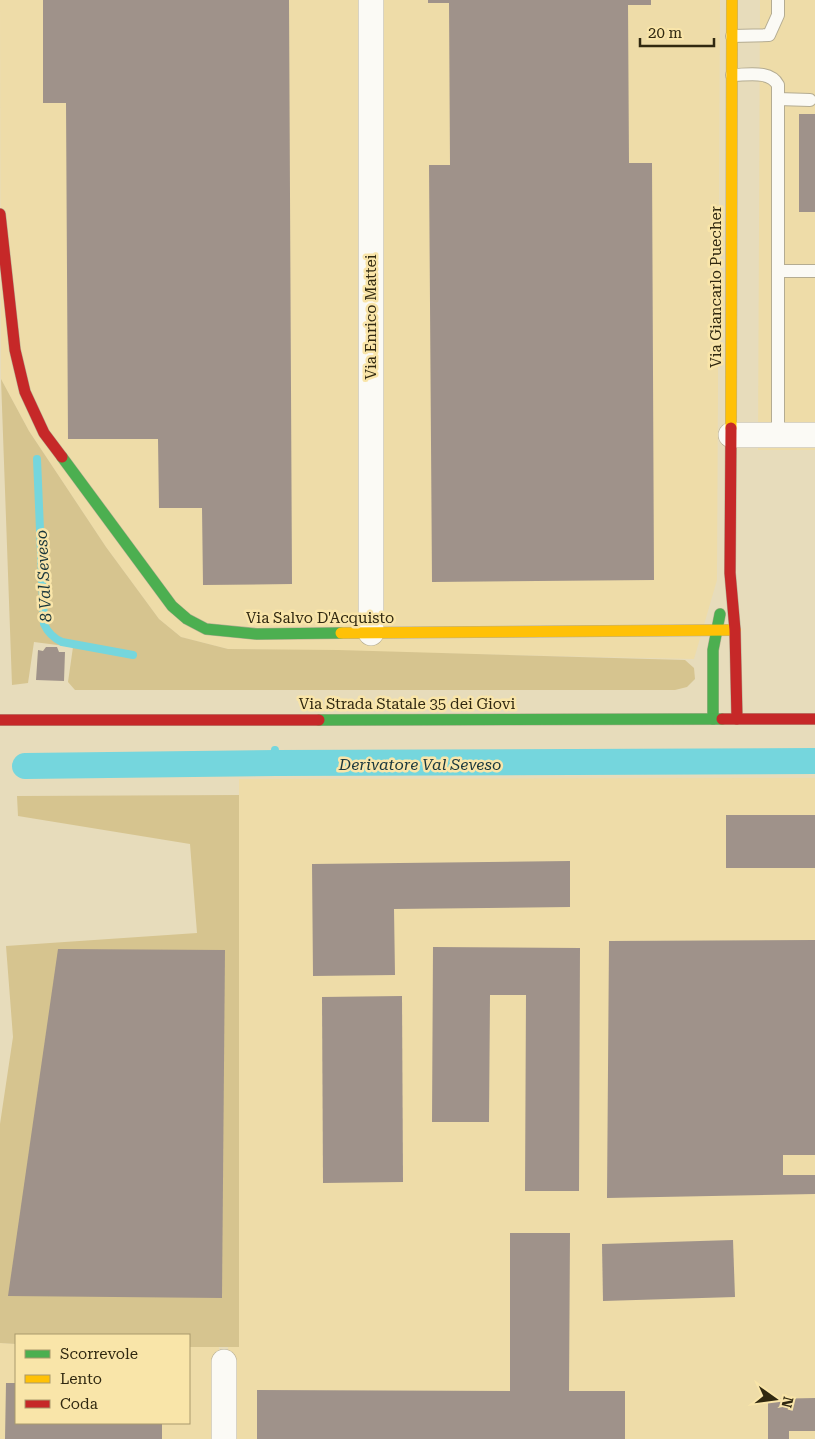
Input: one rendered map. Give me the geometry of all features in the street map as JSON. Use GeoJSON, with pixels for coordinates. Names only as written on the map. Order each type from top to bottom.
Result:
{"type":"FeatureCollection","features":[{"type":"Feature","properties":{"kind":"street","name":"Via Enrico Mattei"},"geometry":{"type":"LineString","coordinates":[[371,0],[371,634]]}},
{"type":"Feature","properties":{"kind":"street","name":"Via Giancarlo Puecher"},"geometry":{"type":"LineString","coordinates":[[732,0],[730,573],[735,630],[737,719]]}},
{"type":"Feature","properties":{"kind":"street","name":"Via Salvo D'Acquisto"},"geometry":{"type":"LineString","coordinates":[[0,214],[15,350],[25,392],[44,432],[172,606],[187,619],[206,629],[257,634],[735,630]]}},
{"type":"Feature","properties":{"kind":"street"},"geometry":{"type":"LineString","coordinates":[[731,435],[815,434]]}},
{"type":"Feature","properties":{"kind":"street","name":"Via Giancarlo Puecher"},"geometry":{"type":"LineString","coordinates":[[713,719],[712,671],[716,630],[730,573]]}},
{"type":"Feature","properties":{"kind":"street","name":"Via Strada Statale 35 dei Giovi"},"geometry":{"type":"LineString","coordinates":[[0,720],[815,719]]}},
{"type":"Feature","properties":{"kind":"street"},"geometry":{"type":"LineString","coordinates":[[224,1362],[224,1439]]}},
{"type":"Feature","properties":{"kind":"lane"},"geometry":{"type":"LineString","coordinates":[[732,36],[769,35],[778,15],[778,0]]}},
{"type":"Feature","properties":{"kind":"lane"},"geometry":{"type":"LineString","coordinates":[[732,75],[765,75],[775,79],[778,85],[778,435]]}},
{"type":"Feature","properties":{"kind":"lane"},"geometry":{"type":"LineString","coordinates":[[778,99],[810,100]]}},
{"type":"Feature","properties":{"kind":"lane"},"geometry":{"type":"LineString","coordinates":[[778,271],[815,271]]}},
{"type":"Feature","properties":{"kind":"shaded area"},"geometry":{"type":"Polygon","coordinates":[[[0,0],[720,0],[717,580],[694,659],[228,649],[181,637],[159,619],[106,547],[29,431],[1,379],[0,0]]]}},
{"type":"Feature","properties":{"kind":"shaded area"},"geometry":{"type":"Polygon","coordinates":[[[760,0],[815,0],[815,450],[758,450],[760,0]]]}},
{"type":"Feature","properties":{"kind":"shaded area"},"geometry":{"type":"Polygon","coordinates":[[[1,379],[29,431],[106,547],[159,619],[181,637],[228,649],[338,650],[685,660],[694,668],[695,679],[687,687],[675,690],[75,690],[68,682],[73,647],[34,642],[28,683],[12,685],[1,379]]]}},
{"type":"Feature","properties":{"kind":"shaded area"},"geometry":{"type":"Polygon","coordinates":[[[815,778],[815,1439],[229,1439],[228,1347],[239,1347],[239,779],[815,778]]]}},
{"type":"Feature","properties":{"kind":"shaded area"},"geometry":{"type":"Polygon","coordinates":[[[239,795],[239,1347],[190,1347],[190,1334],[15,1334],[15,1344],[0,1343],[0,1124],[13,1037],[6,946],[197,933],[190,844],[18,816],[17,796],[239,795]]]}},
{"type":"Feature","properties":{"kind":"shaded area"},"geometry":{"type":"Polygon","coordinates":[[[0,1343],[15,1344],[15,1424],[190,1424],[190,1347],[219,1347],[220,1439],[0,1439],[0,1343]]]}},
{"type":"Feature","properties":{"kind":"building"},"geometry":{"type":"Polygon","coordinates":[[[43,0],[289,0],[292,584],[203,585],[202,508],[159,508],[158,439],[68,439],[66,103],[43,103],[43,0]]]}},
{"type":"Feature","properties":{"kind":"building"},"geometry":{"type":"Polygon","coordinates":[[[428,0],[651,0],[651,5],[628,5],[629,163],[652,163],[654,580],[432,582],[429,165],[450,165],[449,3],[428,3],[428,0]]]}},
{"type":"Feature","properties":{"kind":"building"},"geometry":{"type":"Polygon","coordinates":[[[799,114],[815,114],[815,212],[799,212],[799,114]]]}},
{"type":"Feature","properties":{"kind":"building"},"geometry":{"type":"Polygon","coordinates":[[[46,647],[57,647],[59,652],[65,652],[64,681],[36,680],[38,650],[43,651],[46,647]]]}},
{"type":"Feature","properties":{"kind":"building"},"geometry":{"type":"Polygon","coordinates":[[[726,815],[815,815],[815,868],[726,868],[726,815]]]}},
{"type":"Feature","properties":{"kind":"building"},"geometry":{"type":"Polygon","coordinates":[[[570,861],[570,907],[394,909],[395,975],[313,976],[312,864],[570,861]]]}},
{"type":"Feature","properties":{"kind":"building"},"geometry":{"type":"Polygon","coordinates":[[[815,940],[815,1155],[783,1155],[783,1175],[815,1175],[815,1194],[607,1198],[609,941],[815,940]]]}},
{"type":"Feature","properties":{"kind":"building"},"geometry":{"type":"Polygon","coordinates":[[[433,947],[580,948],[579,1191],[525,1191],[526,995],[490,995],[489,1122],[432,1122],[433,947]]]}},
{"type":"Feature","properties":{"kind":"building"},"geometry":{"type":"Polygon","coordinates":[[[58,949],[225,950],[222,1298],[8,1296],[58,949]]]}},
{"type":"Feature","properties":{"kind":"building"},"geometry":{"type":"Polygon","coordinates":[[[402,996],[403,1182],[323,1183],[322,997],[402,996]]]}},
{"type":"Feature","properties":{"kind":"building"},"geometry":{"type":"Polygon","coordinates":[[[510,1233],[570,1233],[569,1391],[625,1391],[625,1439],[257,1439],[257,1390],[510,1391],[510,1233]]]}},
{"type":"Feature","properties":{"kind":"building"},"geometry":{"type":"Polygon","coordinates":[[[733,1240],[735,1297],[603,1301],[602,1244],[733,1240]]]}},
{"type":"Feature","properties":{"kind":"building"},"geometry":{"type":"Polygon","coordinates":[[[6,1383],[15,1383],[15,1424],[162,1424],[162,1439],[5,1439],[6,1383]]]}},
{"type":"Feature","properties":{"kind":"building"},"geometry":{"type":"Polygon","coordinates":[[[815,1398],[815,1431],[789,1431],[789,1439],[768,1439],[768,1399],[815,1398]]]}},
{"type":"Feature","properties":{"kind":"waterway","name":"8 Val Seveso"},"geometry":{"type":"LineString","coordinates":[[37,459],[44,624],[51,635],[62,642],[133,655]]}},
{"type":"Feature","properties":{"kind":"waterway","name":"8 Val Seveso"},"geometry":{"type":"LineString","coordinates":[[275,750],[276,763]]}},
{"type":"Feature","properties":{"kind":"waterway","name":"Derivatore Val Seveso"},"geometry":{"type":"LineString","coordinates":[[25,766],[815,761]]}},
{"type":"Feature","properties":{"kind":"traffic: fast"},"geometry":{"type":"LineString","coordinates":[[62,457],[172,606],[187,619],[206,629],[257,634],[341,633]]}},
{"type":"Feature","properties":{"kind":"traffic: fast"},"geometry":{"type":"LineString","coordinates":[[713,719],[713,650],[720,614]]}},
{"type":"Feature","properties":{"kind":"traffic: fast"},"geometry":{"type":"LineString","coordinates":[[319,720],[722,719]]}},
{"type":"Feature","properties":{"kind":"traffic: slow"},"geometry":{"type":"LineString","coordinates":[[731,428],[732,0]]}},
{"type":"Feature","properties":{"kind":"traffic: slow"},"geometry":{"type":"LineString","coordinates":[[341,633],[735,630]]}},
{"type":"Feature","properties":{"kind":"traffic: jam"},"geometry":{"type":"LineString","coordinates":[[0,214],[15,350],[25,392],[44,433],[62,457]]}},
{"type":"Feature","properties":{"kind":"traffic: jam"},"geometry":{"type":"LineString","coordinates":[[731,428],[730,573],[735,630],[737,719]]}},
{"type":"Feature","properties":{"kind":"traffic: jam"},"geometry":{"type":"LineString","coordinates":[[722,719],[815,719]]}},
{"type":"Feature","properties":{"kind":"traffic: jam"},"geometry":{"type":"LineString","coordinates":[[0,720],[319,720]]}}]}
